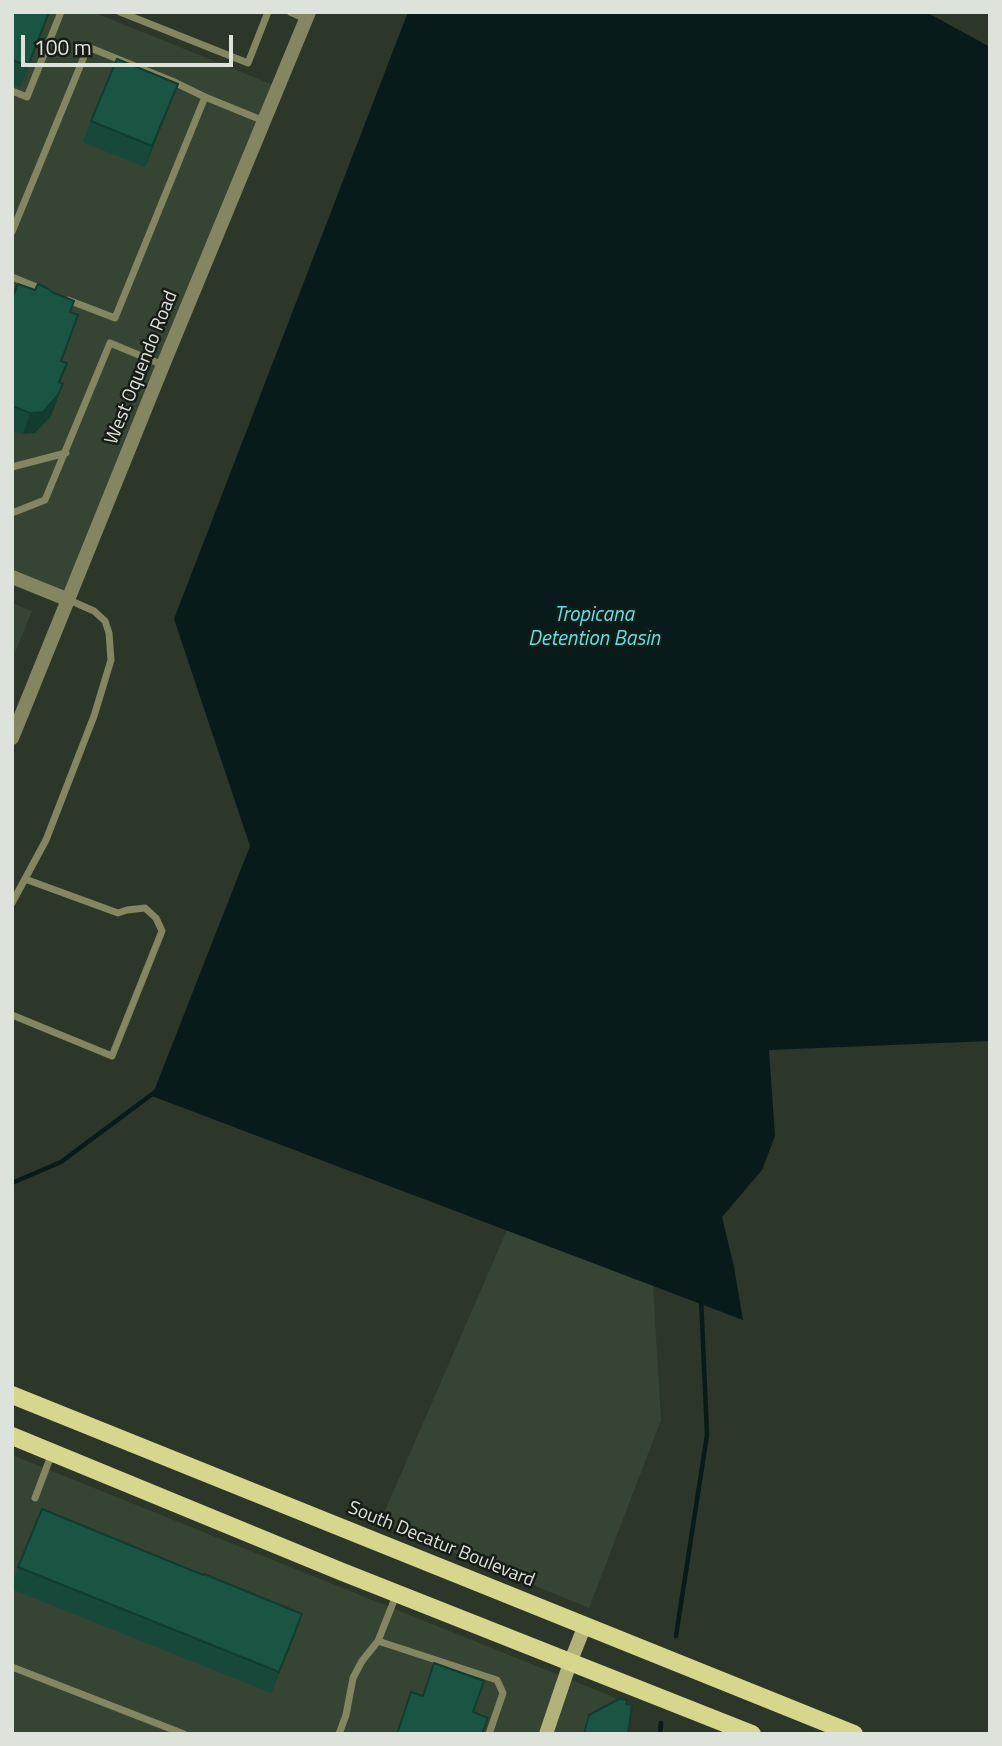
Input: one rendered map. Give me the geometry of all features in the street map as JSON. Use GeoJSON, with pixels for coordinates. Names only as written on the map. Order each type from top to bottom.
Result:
{"type":"FeatureCollection","features":[{"type":"Feature","properties":{"kind":"main road","name":"South Decatur Boulevard"},"geometry":{"type":"LineString","coordinates":[[12,1395],[854,1734]]}},
{"type":"Feature","properties":{"kind":"main road"},"geometry":{"type":"LineString","coordinates":[[12,1436],[749,1733]]}},
{"type":"Feature","properties":{"kind":"street","name":"West Oquendo Road"},"geometry":{"type":"LineString","coordinates":[[12,738],[307,15]]}},
{"type":"Feature","properties":{"kind":"street"},"geometry":{"type":"LineString","coordinates":[[12,577],[69,600]]}},
{"type":"Feature","properties":{"kind":"street"},"geometry":{"type":"LineString","coordinates":[[546,1734],[585,1625]]}},
{"type":"Feature","properties":{"kind":"lane"},"geometry":{"type":"LineString","coordinates":[[12,91],[27,97],[61,12]]}},
{"type":"Feature","properties":{"kind":"lane"},"geometry":{"type":"LineString","coordinates":[[120,12],[248,63],[268,12]]}},
{"type":"Feature","properties":{"kind":"lane"},"geometry":{"type":"LineString","coordinates":[[290,12],[307,15]]}},
{"type":"Feature","properties":{"kind":"lane"},"geometry":{"type":"LineString","coordinates":[[12,232],[88,47],[264,121]]}},
{"type":"Feature","properties":{"kind":"lane"},"geometry":{"type":"LineString","coordinates":[[64,298],[115,318],[205,97]]}},
{"type":"Feature","properties":{"kind":"lane"},"geometry":{"type":"LineString","coordinates":[[12,277],[51,293]]}},
{"type":"Feature","properties":{"kind":"lane"},"geometry":{"type":"LineString","coordinates":[[12,513],[46,500],[110,342],[163,365]]}},
{"type":"Feature","properties":{"kind":"lane"},"geometry":{"type":"LineString","coordinates":[[12,467],[66,453]]}},
{"type":"Feature","properties":{"kind":"lane"},"geometry":{"type":"LineString","coordinates":[[12,903],[46,840],[94,716],[111,660],[106,621],[94,611],[69,600]]}},
{"type":"Feature","properties":{"kind":"lane"},"geometry":{"type":"LineString","coordinates":[[12,1015],[112,1056],[162,931],[156,918],[145,908],[118,913],[25,879]]}},
{"type":"Feature","properties":{"kind":"lane"},"geometry":{"type":"LineString","coordinates":[[35,1498],[53,1452]]}},
{"type":"Feature","properties":{"kind":"lane"},"geometry":{"type":"LineString","coordinates":[[339,1734],[346,1715],[353,1678],[378,1641],[397,1593]]}},
{"type":"Feature","properties":{"kind":"lane"},"geometry":{"type":"LineString","coordinates":[[378,1641],[497,1680],[503,1693],[489,1734]]}},
{"type":"Feature","properties":{"kind":"lane"},"geometry":{"type":"LineString","coordinates":[[12,1667],[184,1734]]}},
{"type":"Feature","properties":{"kind":"shaded area"},"geometry":{"type":"Polygon","coordinates":[[[12,12],[93,12],[276,86],[69,600],[12,577],[12,12]]]}},
{"type":"Feature","properties":{"kind":"shaded area"},"geometry":{"type":"Polygon","coordinates":[[[12,603],[32,611],[12,660],[12,603]]]}},
{"type":"Feature","properties":{"kind":"shaded area"},"geometry":{"type":"Polygon","coordinates":[[[507,1230],[653,1285],[661,1420],[589,1608],[380,1522],[507,1230]]]}},
{"type":"Feature","properties":{"kind":"shaded area"},"geometry":{"type":"Polygon","coordinates":[[[12,1455],[631,1704],[627,1734],[12,1734],[12,1455]]]}},
{"type":"Feature","properties":{"kind":"water","name":"Tropicana Detention Basin"},"geometry":{"type":"Polygon","coordinates":[[[408,12],[926,12],[990,47],[990,1041],[769,1050],[775,1136],[762,1170],[722,1217],[743,1320],[152,1096],[250,846],[174,619],[408,12]]]}},
{"type":"Feature","properties":{"kind":"building"},"geometry":{"type":"Polygon","coordinates":[[[12,12],[49,12],[28,66],[12,60],[12,12]]]}},
{"type":"Feature","properties":{"kind":"building"},"geometry":{"type":"Polygon","coordinates":[[[117,59],[178,84],[152,146],[91,121],[117,59]]]}},
{"type":"Feature","properties":{"kind":"building"},"geometry":{"type":"Polygon","coordinates":[[[18,284],[35,290],[38,284],[74,301],[70,312],[78,315],[61,361],[67,363],[59,382],[63,384],[58,395],[43,412],[30,413],[12,406],[12,298],[18,284]]]}},
{"type":"Feature","properties":{"kind":"building"},"geometry":{"type":"Polygon","coordinates":[[[42,1509],[302,1614],[279,1672],[18,1567],[42,1509]]]}},
{"type":"Feature","properties":{"kind":"building"},"geometry":{"type":"Polygon","coordinates":[[[434,1663],[484,1681],[473,1712],[488,1718],[482,1734],[397,1734],[411,1692],[423,1696],[434,1663]]]}},
{"type":"Feature","properties":{"kind":"building"},"geometry":{"type":"Polygon","coordinates":[[[619,1699],[627,1700],[626,1704],[632,1705],[628,1734],[584,1734],[589,1715],[619,1699]]]}},
{"type":"Feature","properties":{"kind":"waterway"},"geometry":{"type":"LineString","coordinates":[[12,1183],[61,1162],[155,1092]]}},
{"type":"Feature","properties":{"kind":"waterway"},"geometry":{"type":"LineString","coordinates":[[676,1636],[707,1435],[701,1298]]}},
{"type":"Feature","properties":{"kind":"waterway"},"geometry":{"type":"LineString","coordinates":[[660,1734],[661,1723]]}}]}
